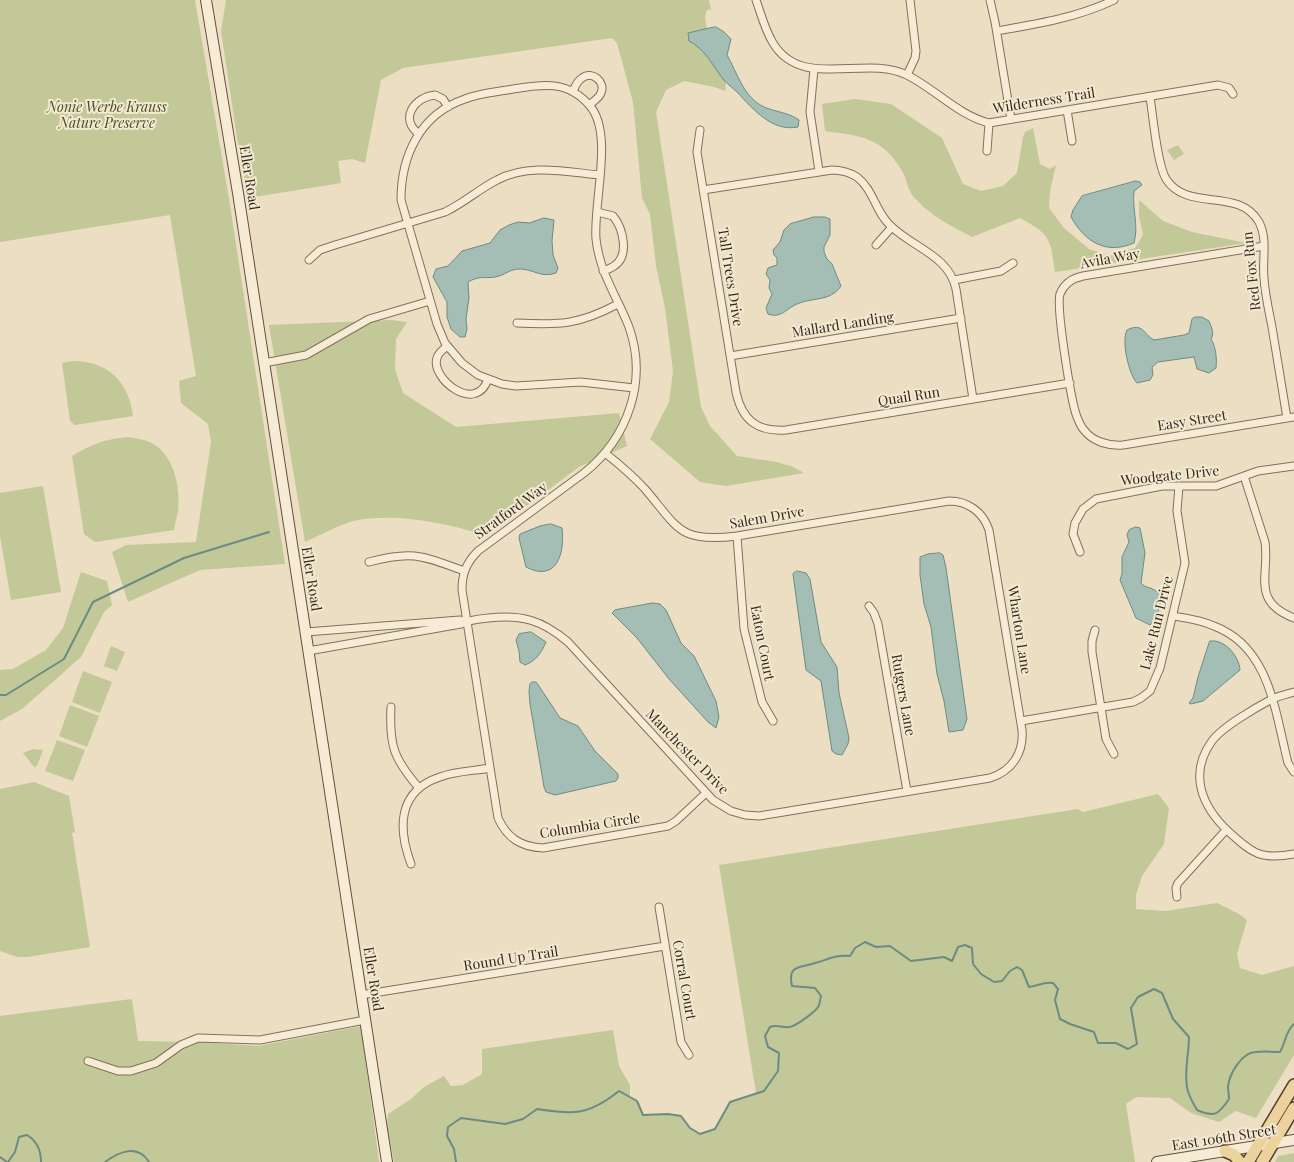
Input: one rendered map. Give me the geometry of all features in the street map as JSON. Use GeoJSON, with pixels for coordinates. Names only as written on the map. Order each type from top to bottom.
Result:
{"type":"FeatureCollection","features":[{"type":"Feature","properties":{"kind":"main road"},"geometry":{"type":"LineString","coordinates":[[1248,1162],[1294,1085]]}},
{"type":"Feature","properties":{"kind":"main road"},"geometry":{"type":"LineString","coordinates":[[1294,1108],[1292,1122],[1294,1128]]}},
{"type":"Feature","properties":{"kind":"main road"},"geometry":{"type":"LineString","coordinates":[[1262,1162],[1294,1108]]}},
{"type":"Feature","properties":{"kind":"main road"},"geometry":{"type":"LineString","coordinates":[[1225,1150],[1234,1155],[1240,1162]]}},
{"type":"Feature","properties":{"kind":"street","name":"Eller Road"},"geometry":{"type":"LineString","coordinates":[[206,0],[306,632],[387,1162]]}},
{"type":"Feature","properties":{"kind":"street","name":"Wilderness Trail"},"geometry":{"type":"LineString","coordinates":[[756,0],[769,35],[779,51],[794,63],[814,69],[874,67],[892,69],[907,75],[973,118],[989,123],[1221,85],[1229,88],[1233,94]]}},
{"type":"Feature","properties":{"kind":"street"},"geometry":{"type":"LineString","coordinates":[[907,75],[916,52],[910,0]]}},
{"type":"Feature","properties":{"kind":"street"},"geometry":{"type":"LineString","coordinates":[[990,0],[997,31],[1011,119]]}},
{"type":"Feature","properties":{"kind":"street"},"geometry":{"type":"LineString","coordinates":[[997,31],[1059,20],[1114,0]]}},
{"type":"Feature","properties":{"kind":"street"},"geometry":{"type":"LineString","coordinates":[[814,69],[810,112],[819,171]]}},
{"type":"Feature","properties":{"kind":"street"},"geometry":{"type":"LineString","coordinates":[[573,92],[580,79],[585,76],[591,75],[601,82],[602,91],[600,96],[589,105],[573,92],[551,84],[528,86],[473,96],[448,107],[433,118],[419,134],[406,157],[401,183],[401,200],[437,324],[447,346],[462,363],[478,375],[502,384],[516,386],[581,382],[634,388]]}},
{"type":"Feature","properties":{"kind":"street"},"geometry":{"type":"LineString","coordinates":[[419,134],[413,130],[409,121],[416,104],[423,99],[435,95],[443,99],[448,107]]}},
{"type":"Feature","properties":{"kind":"street","name":"Red Fox Run"},"geometry":{"type":"LineString","coordinates":[[1150,97],[1162,167],[1170,184],[1188,196],[1234,202],[1246,208],[1255,216],[1262,228],[1264,284],[1290,417]]}},
{"type":"Feature","properties":{"kind":"street","name":"Stratford Way"},"geometry":{"type":"LineString","coordinates":[[464,571],[471,557],[478,551],[584,473],[606,453],[623,426],[632,401],[636,371],[633,345],[629,329],[603,271],[596,238],[601,130],[598,120],[589,105]]}},
{"type":"Feature","properties":{"kind":"street"},"geometry":{"type":"LineString","coordinates":[[1067,110],[1072,141]]}},
{"type":"Feature","properties":{"kind":"street"},"geometry":{"type":"LineString","coordinates":[[987,151],[989,123]]}},
{"type":"Feature","properties":{"kind":"street","name":"Tall Trees Drive"},"geometry":{"type":"LineString","coordinates":[[700,130],[697,152],[738,401],[744,414],[754,423]]}},
{"type":"Feature","properties":{"kind":"street"},"geometry":{"type":"LineString","coordinates":[[308,260],[320,250],[445,212],[498,179],[517,172],[538,170],[600,175]]}},
{"type":"Feature","properties":{"kind":"street"},"geometry":{"type":"LineString","coordinates":[[703,190],[819,171],[840,170],[860,179],[892,227],[940,260],[949,270],[954,280],[974,399]]}},
{"type":"Feature","properties":{"kind":"street"},"geometry":{"type":"LineString","coordinates":[[597,212],[613,216],[620,227],[623,239],[622,252],[618,262],[615,266],[603,271]]}},
{"type":"Feature","properties":{"kind":"street"},"geometry":{"type":"LineString","coordinates":[[876,245],[892,227]]}},
{"type":"Feature","properties":{"kind":"street","name":"Avila Way"},"geometry":{"type":"LineString","coordinates":[[1094,439],[1084,430],[1077,418],[1070,384],[1059,305],[1061,292],[1070,281],[1083,276],[1264,246]]}},
{"type":"Feature","properties":{"kind":"street"},"geometry":{"type":"LineString","coordinates":[[954,280],[1001,271],[1013,263]]}},
{"type":"Feature","properties":{"kind":"street"},"geometry":{"type":"LineString","coordinates":[[264,363],[306,355],[369,319],[430,301]]}},
{"type":"Feature","properties":{"kind":"street"},"geometry":{"type":"LineString","coordinates":[[517,323],[568,324],[618,304]]}},
{"type":"Feature","properties":{"kind":"street","name":"Mallard Landing"},"geometry":{"type":"LineString","coordinates":[[730,356],[961,318]]}},
{"type":"Feature","properties":{"kind":"street"},"geometry":{"type":"LineString","coordinates":[[447,346],[438,355],[436,365],[441,376],[450,385],[464,393],[475,394],[482,391],[488,379]]}},
{"type":"Feature","properties":{"kind":"street","name":"Quail Run"},"geometry":{"type":"LineString","coordinates":[[754,423],[767,430],[786,430],[1070,384]]}},
{"type":"Feature","properties":{"kind":"street","name":"Easy Street"},"geometry":{"type":"LineString","coordinates":[[1094,439],[1112,445],[1123,445],[1290,417]]}},
{"type":"Feature","properties":{"kind":"street","name":"Salem Drive"},"geometry":{"type":"LineString","coordinates":[[606,453],[634,478],[674,524],[681,530],[702,538],[712,539],[737,536],[944,501],[965,504]]}},
{"type":"Feature","properties":{"kind":"street","name":"Woodgate Drive"},"geometry":{"type":"LineString","coordinates":[[1080,552],[1074,534],[1076,519],[1085,507],[1101,497],[1162,486],[1216,486],[1258,471],[1294,466]]}},
{"type":"Feature","properties":{"kind":"street"},"geometry":{"type":"LineString","coordinates":[[1244,476],[1265,542],[1265,589],[1269,599],[1276,608],[1294,618]]}},
{"type":"Feature","properties":{"kind":"street","name":"Lake Run Drive"},"geometry":{"type":"LineString","coordinates":[[1021,720],[1133,702],[1150,691],[1160,668],[1185,563],[1177,511],[1178,486]]}},
{"type":"Feature","properties":{"kind":"street","name":"Wharton Lane"},"geometry":{"type":"LineString","coordinates":[[965,504],[981,514],[990,530],[1023,736],[1021,750],[1010,767]]}},
{"type":"Feature","properties":{"kind":"street","name":"Eaton Court"},"geometry":{"type":"LineString","coordinates":[[737,536],[744,629],[762,702],[773,721]]}},
{"type":"Feature","properties":{"kind":"street"},"geometry":{"type":"LineString","coordinates":[[369,562],[391,556],[414,554],[464,571],[462,590],[490,768],[440,776],[419,788],[406,808],[403,820],[403,838],[411,864]]}},
{"type":"Feature","properties":{"kind":"street","name":"Rutgers Lane"},"geometry":{"type":"LineString","coordinates":[[869,606],[878,624],[907,791]]}},
{"type":"Feature","properties":{"kind":"street","name":"Manchester Drive"},"geometry":{"type":"LineString","coordinates":[[306,632],[467,621],[500,616],[534,621],[556,632],[568,642],[719,805],[730,811],[745,815],[759,816],[990,778],[1010,767]]}},
{"type":"Feature","properties":{"kind":"street"},"geometry":{"type":"LineString","coordinates":[[1173,616],[1213,625],[1238,639],[1259,665],[1272,699],[1288,762],[1294,772]]}},
{"type":"Feature","properties":{"kind":"street","name":"Manchester Drive"},"geometry":{"type":"LineString","coordinates":[[308,651],[461,624],[467,621]]}},
{"type":"Feature","properties":{"kind":"street"},"geometry":{"type":"LineString","coordinates":[[1095,630],[1091,647],[1100,708],[1106,739],[1114,754]]}},
{"type":"Feature","properties":{"kind":"street"},"geometry":{"type":"LineString","coordinates":[[1294,692],[1272,699],[1222,730],[1212,740],[1201,764],[1200,779],[1205,803],[1212,815],[1248,850],[1257,855],[1273,857],[1294,854]]}},
{"type":"Feature","properties":{"kind":"street"},"geometry":{"type":"LineString","coordinates":[[391,707],[390,731],[395,754],[400,766],[419,788]]}},
{"type":"Feature","properties":{"kind":"street","name":"Columbia Circle"},"geometry":{"type":"LineString","coordinates":[[490,768],[498,818],[502,826],[510,837],[518,843],[531,847],[543,848],[668,826],[706,793]]}},
{"type":"Feature","properties":{"kind":"street"},"geometry":{"type":"LineString","coordinates":[[1176,897],[1178,883],[1226,830]]}},
{"type":"Feature","properties":{"kind":"street","name":"Corral Court"},"geometry":{"type":"LineString","coordinates":[[659,907],[681,1042],[690,1055]]}},
{"type":"Feature","properties":{"kind":"street","name":"Round Up Trail"},"geometry":{"type":"LineString","coordinates":[[361,995],[665,946]]}},
{"type":"Feature","properties":{"kind":"street"},"geometry":{"type":"LineString","coordinates":[[88,1061],[118,1071],[131,1071],[156,1063],[181,1044],[198,1038],[260,1040],[365,1020]]}},
{"type":"Feature","properties":{"kind":"street","name":"East 106th Street"},"geometry":{"type":"LineString","coordinates":[[1157,1162],[1294,1140]]}},
{"type":"Feature","properties":{"kind":"green space","name":"Nonie Werbe Krauss Nature Preserve"},"geometry":{"type":"Polygon","coordinates":[[[0,0],[195,0],[230,205],[285,564],[200,570],[128,602],[112,552],[126,545],[196,542],[211,442],[208,424],[181,403],[179,381],[196,376],[170,215],[0,242],[0,0]]]}},
{"type":"Feature","properties":{"kind":"green space"},"geometry":{"type":"Polygon","coordinates":[[[226,0],[709,0],[711,9],[707,10],[705,17],[708,38],[727,74],[725,91],[684,81],[666,90],[656,112],[701,407],[710,426],[737,456],[777,462],[804,473],[726,486],[700,482],[650,439],[669,402],[673,371],[665,308],[656,266],[650,214],[642,198],[633,102],[617,43],[612,38],[403,68],[381,80],[365,163],[352,159],[338,161],[341,183],[248,198],[221,31],[226,0]]]}},
{"type":"Feature","properties":{"kind":"green space"},"geometry":{"type":"Polygon","coordinates":[[[855,99],[891,104],[942,138],[963,184],[981,191],[1003,186],[1017,173],[1023,137],[1025,132],[1033,128],[1040,164],[1050,169],[1056,165],[1050,191],[1049,208],[1064,228],[1089,249],[1109,256],[1135,248],[1143,235],[1139,216],[1139,200],[1163,221],[1192,232],[1246,243],[1055,272],[1050,244],[1038,229],[1030,224],[1020,218],[972,237],[941,220],[919,203],[911,193],[904,174],[887,151],[879,145],[860,137],[825,131],[822,104],[855,99]]]}},
{"type":"Feature","properties":{"kind":"green space"},"geometry":{"type":"Polygon","coordinates":[[[1178,145],[1184,154],[1174,160],[1167,150],[1178,145]]]}},
{"type":"Feature","properties":{"kind":"green space"},"geometry":{"type":"Polygon","coordinates":[[[392,320],[407,322],[396,339],[395,369],[403,393],[456,427],[619,413],[627,446],[579,467],[486,536],[423,520],[373,518],[346,523],[305,542],[269,325],[392,320]]]}},
{"type":"Feature","properties":{"kind":"green space"},"geometry":{"type":"Polygon","coordinates":[[[73,361],[97,365],[115,376],[127,393],[133,416],[75,425],[70,421],[62,363],[73,361]]]}},
{"type":"Feature","properties":{"kind":"green space"},"geometry":{"type":"Polygon","coordinates":[[[128,437],[145,440],[156,446],[169,461],[176,480],[179,501],[174,530],[95,542],[84,534],[72,456],[99,443],[128,437]]]}},
{"type":"Feature","properties":{"kind":"green space"},"geometry":{"type":"Polygon","coordinates":[[[43,486],[61,592],[11,600],[0,536],[0,493],[43,486]]]}},
{"type":"Feature","properties":{"kind":"green space"},"geometry":{"type":"Polygon","coordinates":[[[81,572],[107,581],[112,605],[104,612],[81,657],[22,709],[0,721],[0,670],[13,669],[46,650],[63,628],[81,572]]]}},
{"type":"Feature","properties":{"kind":"green space"},"geometry":{"type":"Polygon","coordinates":[[[111,646],[125,652],[117,671],[104,666],[111,646]]]}},
{"type":"Feature","properties":{"kind":"green space"},"geometry":{"type":"Polygon","coordinates":[[[83,671],[112,682],[100,713],[72,702],[83,671]]]}},
{"type":"Feature","properties":{"kind":"green space"},"geometry":{"type":"Polygon","coordinates":[[[70,705],[99,716],[87,747],[59,736],[70,705]]]}},
{"type":"Feature","properties":{"kind":"green space"},"geometry":{"type":"Polygon","coordinates":[[[57,740],[85,750],[73,781],[45,771],[57,740]]]}},
{"type":"Feature","properties":{"kind":"green space"},"geometry":{"type":"Polygon","coordinates":[[[33,749],[43,750],[37,766],[34,767],[23,753],[33,749]]]}},
{"type":"Feature","properties":{"kind":"green space"},"geometry":{"type":"Polygon","coordinates":[[[34,782],[69,796],[75,832],[72,833],[90,947],[17,957],[0,951],[0,789],[34,782]]]}},
{"type":"Feature","properties":{"kind":"green space"},"geometry":{"type":"Polygon","coordinates":[[[1158,794],[1169,808],[1164,844],[1142,876],[1136,895],[1136,909],[1166,911],[1217,903],[1247,920],[1237,954],[1240,968],[1262,975],[1294,966],[1294,1055],[1256,1118],[1236,1111],[1219,1122],[1191,1113],[1170,1098],[1136,1097],[1126,1104],[1135,1162],[394,1162],[387,1126],[388,1114],[411,1099],[424,1087],[444,1076],[451,1086],[463,1085],[482,1074],[482,1049],[613,1030],[619,1066],[630,1085],[630,1096],[637,1101],[643,1115],[668,1114],[681,1116],[690,1128],[700,1134],[715,1129],[730,1102],[756,1093],[719,865],[1078,809],[1083,812],[1158,794]]]}},
{"type":"Feature","properties":{"kind":"green space"},"geometry":{"type":"Polygon","coordinates":[[[132,999],[138,1041],[259,1046],[361,1026],[379,1162],[0,1162],[0,1016],[132,999]]]}},
{"type":"Feature","properties":{"kind":"green space"},"geometry":{"type":"Polygon","coordinates":[[[1294,1153],[1294,1162],[1275,1162],[1278,1156],[1294,1153]]]}},
{"type":"Feature","properties":{"kind":"water"},"geometry":{"type":"Polygon","coordinates":[[[716,27],[731,39],[727,55],[745,90],[755,102],[762,106],[799,120],[798,127],[780,126],[764,118],[725,81],[700,48],[689,41],[688,33],[716,27]]]}},
{"type":"Feature","properties":{"kind":"water"},"geometry":{"type":"Polygon","coordinates":[[[1136,181],[1142,185],[1134,191],[1136,230],[1134,243],[1114,248],[1097,244],[1083,233],[1071,217],[1082,196],[1136,181]]]}},
{"type":"Feature","properties":{"kind":"water"},"geometry":{"type":"Polygon","coordinates":[[[814,217],[830,219],[830,235],[824,247],[824,252],[832,264],[841,286],[832,295],[797,304],[777,315],[768,314],[766,308],[772,294],[769,288],[770,280],[766,274],[768,268],[777,265],[777,258],[773,250],[780,242],[784,230],[790,224],[814,217]]]}},
{"type":"Feature","properties":{"kind":"water"},"geometry":{"type":"Polygon","coordinates":[[[544,218],[554,220],[552,241],[553,255],[558,268],[556,273],[546,275],[517,269],[499,276],[477,278],[468,282],[467,329],[465,337],[460,337],[451,329],[447,317],[447,302],[433,277],[436,269],[448,266],[462,251],[490,243],[500,230],[509,225],[518,222],[529,223],[544,218]]]}},
{"type":"Feature","properties":{"kind":"water"},"geometry":{"type":"Polygon","coordinates":[[[1202,317],[1209,321],[1212,328],[1211,339],[1216,353],[1216,368],[1209,373],[1197,369],[1194,357],[1158,362],[1152,367],[1153,375],[1150,380],[1137,383],[1131,373],[1125,349],[1127,330],[1136,327],[1140,328],[1154,340],[1184,335],[1189,333],[1192,319],[1202,317]]]}},
{"type":"Feature","properties":{"kind":"water"},"geometry":{"type":"Polygon","coordinates":[[[551,524],[562,528],[562,547],[557,563],[545,571],[537,571],[526,567],[519,538],[520,534],[551,524]]]}},
{"type":"Feature","properties":{"kind":"water"},"geometry":{"type":"Polygon","coordinates":[[[1136,527],[1140,528],[1145,553],[1141,583],[1156,591],[1160,598],[1158,613],[1150,625],[1136,618],[1120,580],[1122,557],[1129,542],[1127,535],[1129,530],[1136,527]]]}},
{"type":"Feature","properties":{"kind":"water"},"geometry":{"type":"Polygon","coordinates":[[[940,553],[943,555],[946,568],[967,719],[963,730],[949,732],[920,575],[920,557],[940,553]]]}},
{"type":"Feature","properties":{"kind":"water"},"geometry":{"type":"Polygon","coordinates":[[[797,571],[806,573],[810,579],[821,642],[837,667],[839,693],[849,738],[842,755],[832,751],[821,681],[806,670],[793,574],[797,571]]]}},
{"type":"Feature","properties":{"kind":"water"},"geometry":{"type":"Polygon","coordinates":[[[653,603],[660,604],[666,610],[681,643],[694,656],[716,701],[719,717],[716,728],[708,722],[669,679],[637,638],[612,613],[615,610],[653,603]]]}},
{"type":"Feature","properties":{"kind":"water"},"geometry":{"type":"Polygon","coordinates":[[[531,632],[546,642],[538,656],[525,665],[520,662],[516,640],[519,634],[531,632]]]}},
{"type":"Feature","properties":{"kind":"water"},"geometry":{"type":"Polygon","coordinates":[[[1210,641],[1221,643],[1230,649],[1237,659],[1240,670],[1203,701],[1191,704],[1189,703],[1193,698],[1210,641]]]}},
{"type":"Feature","properties":{"kind":"water"},"geometry":{"type":"Polygon","coordinates":[[[532,682],[536,682],[560,718],[578,726],[595,751],[618,774],[616,781],[555,795],[546,792],[530,704],[529,691],[532,682]]]}},
{"type":"Feature","properties":{"kind":"waterway"},"geometry":{"type":"LineString","coordinates":[[0,695],[6,695],[64,659],[93,602],[184,558],[269,532]]}},
{"type":"Feature","properties":{"kind":"waterway"},"geometry":{"type":"LineString","coordinates":[[456,1162],[454,1149],[447,1136],[448,1127],[461,1118],[505,1124],[523,1119],[537,1109],[561,1112],[590,1109],[619,1091],[637,1101],[643,1115],[668,1114],[681,1116],[690,1128],[700,1134],[715,1129],[730,1102],[764,1091],[778,1071],[779,1053],[768,1047],[765,1036],[770,1027],[792,1026],[809,1016],[819,1006],[821,996],[815,988],[792,986],[793,970],[840,956],[850,956],[855,948],[865,942],[876,947],[890,946],[911,961],[944,957],[952,961],[958,947],[965,945],[972,948],[973,964],[981,974],[994,982],[1002,981],[1010,971],[1017,967],[1022,970],[1029,987],[1053,983],[1058,989],[1055,1000],[1060,1019],[1094,1032],[1098,1043],[1116,1043],[1128,1049],[1137,1044],[1131,1008],[1138,997],[1154,989],[1162,993],[1173,1019],[1189,1037],[1186,1074],[1190,1096],[1197,1110],[1208,1114],[1219,1111],[1229,1099],[1229,1082],[1241,1060],[1251,1053],[1280,1052],[1289,1030],[1294,1024]]}},
{"type":"Feature","properties":{"kind":"waterway"},"geometry":{"type":"LineString","coordinates":[[8,1162],[15,1152],[19,1137],[27,1135],[38,1146],[41,1162]]}},
{"type":"Feature","properties":{"kind":"waterway"},"geometry":{"type":"LineString","coordinates":[[105,1162],[128,1151],[140,1153],[149,1162]]}},
{"type":"Feature","properties":{"kind":"waterway"},"geometry":{"type":"LineString","coordinates":[[0,1157],[7,1162]]}}]}
